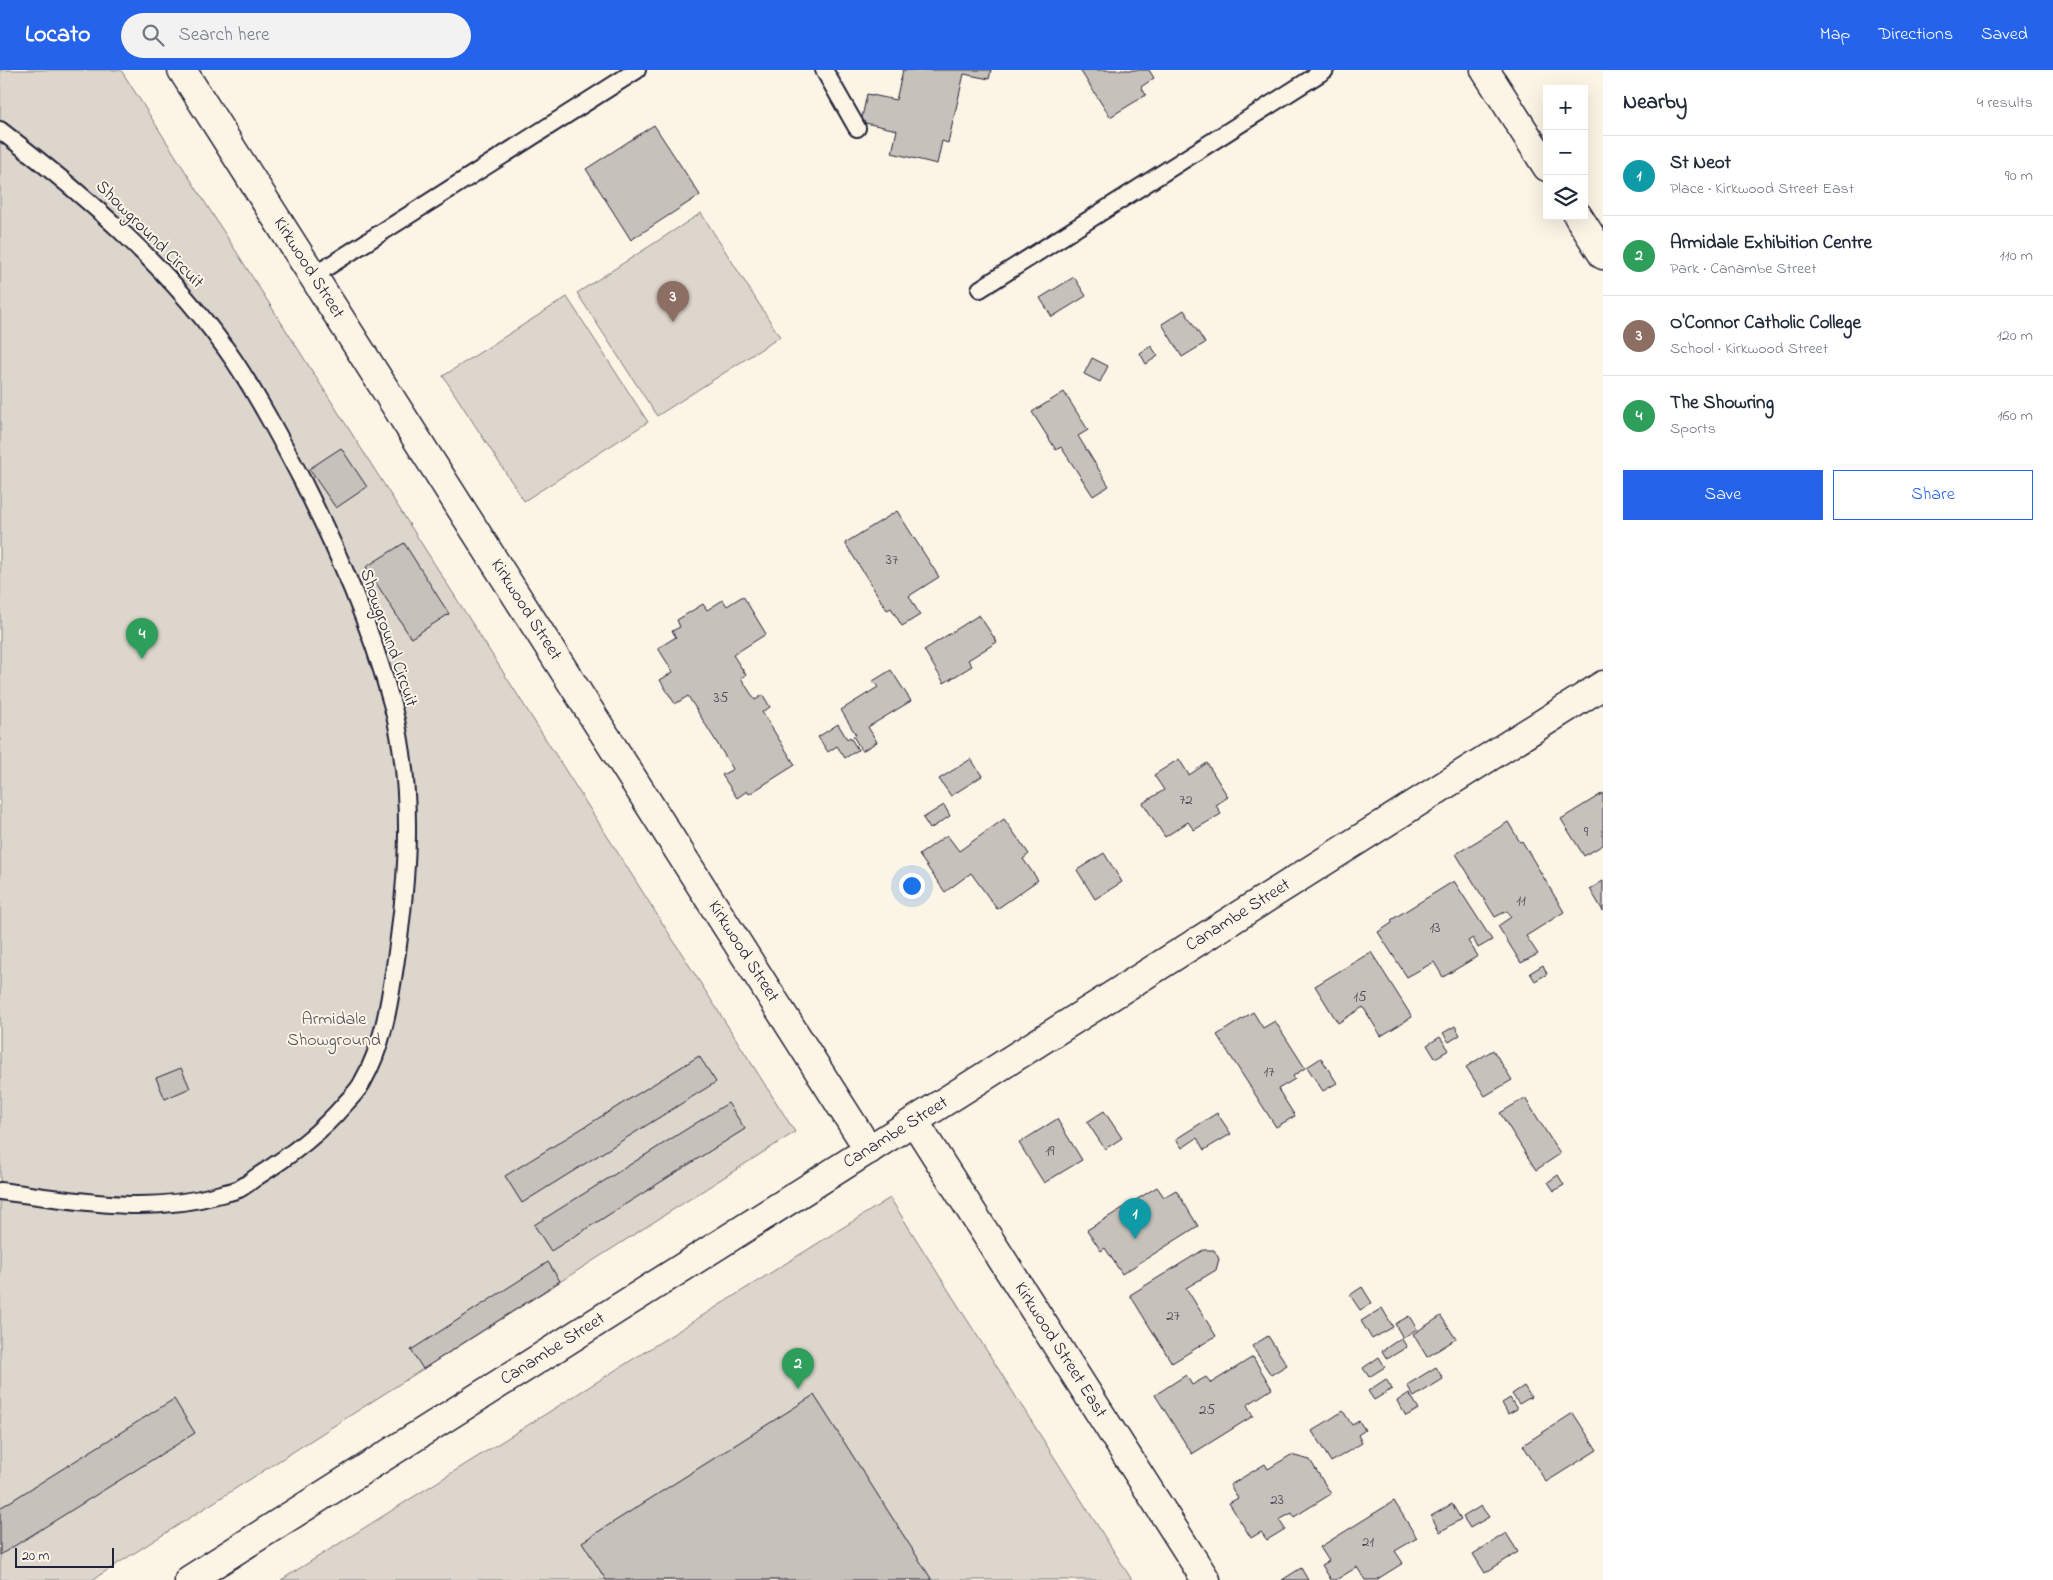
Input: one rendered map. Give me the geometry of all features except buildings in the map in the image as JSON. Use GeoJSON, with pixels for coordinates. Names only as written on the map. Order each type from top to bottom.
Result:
{"type":"FeatureCollection","features":[{"type":"Feature","properties":{"kind":"street","name":"Kirkwood Street"},"geometry":{"type":"LineString","coordinates":[[182,70],[869,1150]]}},
{"type":"Feature","properties":{"kind":"street"},"geometry":{"type":"LineString","coordinates":[[1485,70],[1543,160]]}},
{"type":"Feature","properties":{"kind":"street"},"geometry":{"type":"LineString","coordinates":[[1581,220],[1603,255]]}},
{"type":"Feature","properties":{"kind":"street","name":"Canambe Street"},"geometry":{"type":"LineString","coordinates":[[189,1580],[1603,685]]}},
{"type":"Feature","properties":{"kind":"street","name":"Kirkwood Street East"},"geometry":{"type":"LineString","coordinates":[[914,1121],[1206,1580]]}},
{"type":"Feature","properties":{"kind":"lane"},"geometry":{"type":"LineString","coordinates":[[313,276],[637,70]]}},
{"type":"Feature","properties":{"kind":"lane"},"geometry":{"type":"LineString","coordinates":[[824,70],[857,128]]}},
{"type":"Feature","properties":{"kind":"lane"},"geometry":{"type":"LineString","coordinates":[[980,289],[1325,70]]}},
{"type":"Feature","properties":{"kind":"lane","name":"Showground Circuit"},"geometry":{"type":"LineString","coordinates":[[0,130],[66,181],[122,232],[177,287],[234,361],[277,432],[324,524],[357,601],[392,706],[405,778],[407,852],[400,936],[390,999],[380,1042],[362,1084],[329,1122],[289,1157],[238,1189],[196,1200],[151,1204],[102,1204],[0,1192]]}},
{"type":"Feature","properties":{"kind":"green space","name":"Armidale Showground"},"geometry":{"type":"Polygon","coordinates":[[[0,70],[121,70],[795,1132],[92,1580],[0,1580],[0,70]]]}},
{"type":"Feature","properties":{"kind":"green space"},"geometry":{"type":"Polygon","coordinates":[[[701,213],[780,337],[657,416],[577,293],[701,213]]]}},
{"type":"Feature","properties":{"kind":"green space"},"geometry":{"type":"Polygon","coordinates":[[[567,297],[648,422],[524,501],[443,376],[567,297]]]}},
{"type":"Feature","properties":{"kind":"green space"},"geometry":{"type":"Polygon","coordinates":[[[890,1198],[1132,1580],[281,1580],[890,1198]]]}},
{"type":"Feature","properties":{"kind":"place","name":"O'Connor Catholic College"},"geometry":{"type":"Point","coordinates":[673,322]}},
{"type":"Feature","properties":{"kind":"place","name":"The Showring"},"geometry":{"type":"Point","coordinates":[142,659]}},
{"type":"Feature","properties":{"kind":"place","name":"St Neot"},"geometry":{"type":"Point","coordinates":[1135,1239]}},
{"type":"Feature","properties":{"kind":"place","name":"Armidale Exhibition Centre"},"geometry":{"type":"Point","coordinates":[798,1389]}}]}
